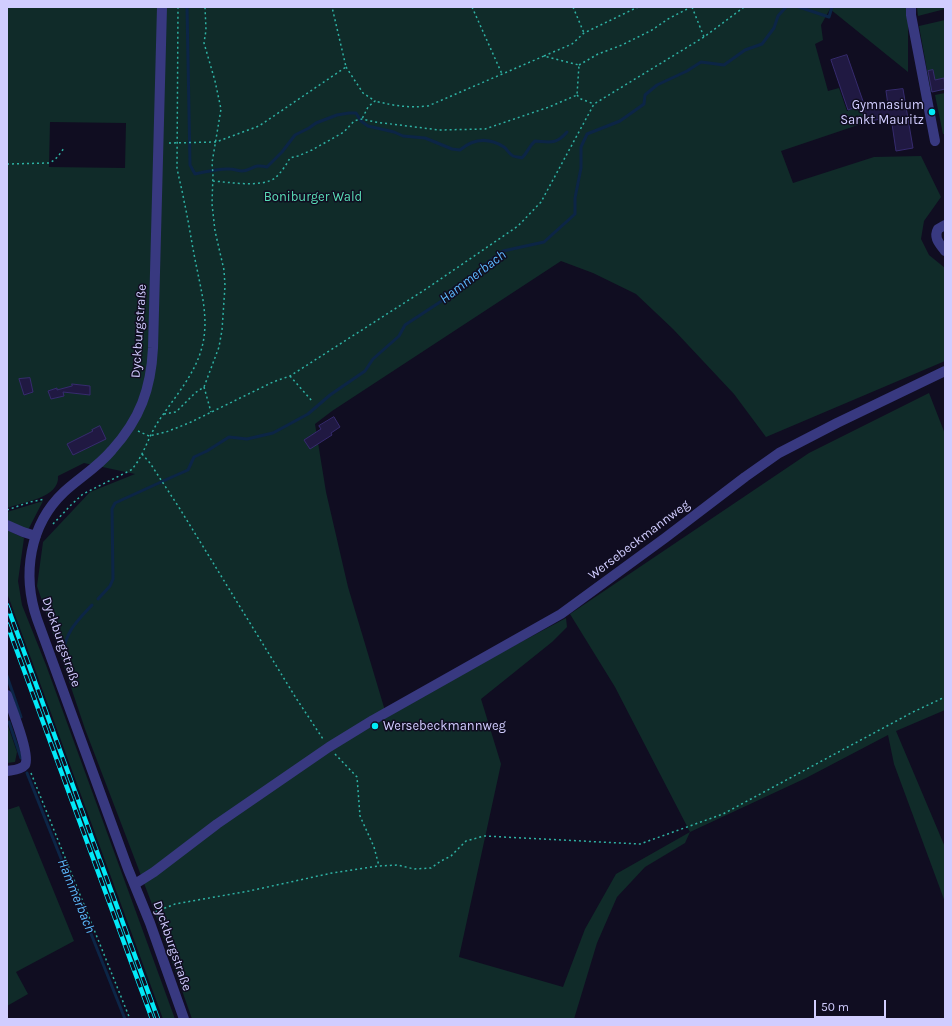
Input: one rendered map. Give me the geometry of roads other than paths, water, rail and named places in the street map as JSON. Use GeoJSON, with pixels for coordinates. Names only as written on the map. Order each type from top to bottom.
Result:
{"type":"FeatureCollection","features":[{"type":"Feature","properties":{"kind":"street","name":"Dyckburgstraße"},"geometry":{"type":"LineString","coordinates":[[162,7],[153,348],[150,380],[142,404],[123,437],[103,460],[59,498],[44,518],[31,551],[29,586],[34,607],[184,1019]]}},
{"type":"Feature","properties":{"kind":"street"},"geometry":{"type":"LineString","coordinates":[[911,7],[911,15],[935,141]]}},
{"type":"Feature","properties":{"kind":"street"},"geometry":{"type":"LineString","coordinates":[[945,225],[938,229],[936,235],[938,243],[945,251]]}},
{"type":"Feature","properties":{"kind":"street","name":"Wersebeckmannweg"},"geometry":{"type":"LineString","coordinates":[[134,884],[154,872],[260,794],[329,747],[380,716],[561,614],[750,473],[779,454],[801,441],[945,370]]}},
{"type":"Feature","properties":{"kind":"street"},"geometry":{"type":"LineString","coordinates":[[7,525],[36,536]]}},
{"type":"Feature","properties":{"kind":"street"},"geometry":{"type":"LineString","coordinates":[[7,696],[25,748],[26,762],[21,768],[7,771]]}},
{"type":"Feature","properties":{"kind":"waterway"},"geometry":{"type":"LineString","coordinates":[[187,7],[190,165],[195,174],[221,169],[245,171],[259,166],[267,167],[282,152],[295,135],[316,123],[337,115],[349,113],[356,113],[361,121],[368,126],[394,132],[403,136],[425,138],[452,149],[460,150],[476,141],[487,140],[504,147],[513,156],[522,158],[535,141],[556,141],[567,132]]}},
{"type":"Feature","properties":{"kind":"waterway","name":"Hammerbach"},"geometry":{"type":"LineString","coordinates":[[163,481],[188,470],[194,457],[207,451],[229,437],[247,439],[273,433],[308,414],[330,395],[365,371],[373,359],[399,336],[405,325],[466,285],[482,267],[503,251],[544,242],[575,214],[575,198],[581,168],[581,147],[587,134],[620,121],[644,104],[645,95],[657,85],[687,71],[701,62],[724,65],[745,50],[762,44],[774,28],[778,16],[786,7]]}},
{"type":"Feature","properties":{"kind":"waterway","name":"Hammerbach"},"geometry":{"type":"LineString","coordinates":[[799,7],[829,17],[832,7]]}},
{"type":"Feature","properties":{"kind":"waterway","name":"Hammerbach"},"geometry":{"type":"LineString","coordinates":[[98,599],[110,586],[113,579],[112,509],[115,503],[161,482]]}},
{"type":"Feature","properties":{"kind":"waterway","name":"Hammerbach"},"geometry":{"type":"LineString","coordinates":[[62,656],[69,633],[92,605]]}},
{"type":"Feature","properties":{"kind":"waterway","name":"Hammerbach"},"geometry":{"type":"LineString","coordinates":[[7,676],[21,717]]}},
{"type":"Feature","properties":{"kind":"waterway","name":"Hammerbach"},"geometry":{"type":"LineString","coordinates":[[9,722],[21,758]]}},
{"type":"Feature","properties":{"kind":"waterway","name":"Hammerbach"},"geometry":{"type":"LineString","coordinates":[[27,773],[125,1019]]}},
{"type":"Feature","properties":{"kind":"railway"},"geometry":{"type":"LineString","coordinates":[[7,605],[158,1019]]}},
{"type":"Feature","properties":{"kind":"railway"},"geometry":{"type":"LineString","coordinates":[[7,624],[152,1019]]}},
{"type":"Feature","properties":{"kind":"place","name":"Gymnasium Sankt Mauritz"},"geometry":{"type":"Point","coordinates":[932,112]}},
{"type":"Feature","properties":{"kind":"place","name":"Wersebeckmannweg"},"geometry":{"type":"Point","coordinates":[375,726]}},
{"type":"Feature","properties":{"kind":"park label","name":"Boniburger Wald"},"geometry":{"type":"Point","coordinates":[313,197]}}]}
